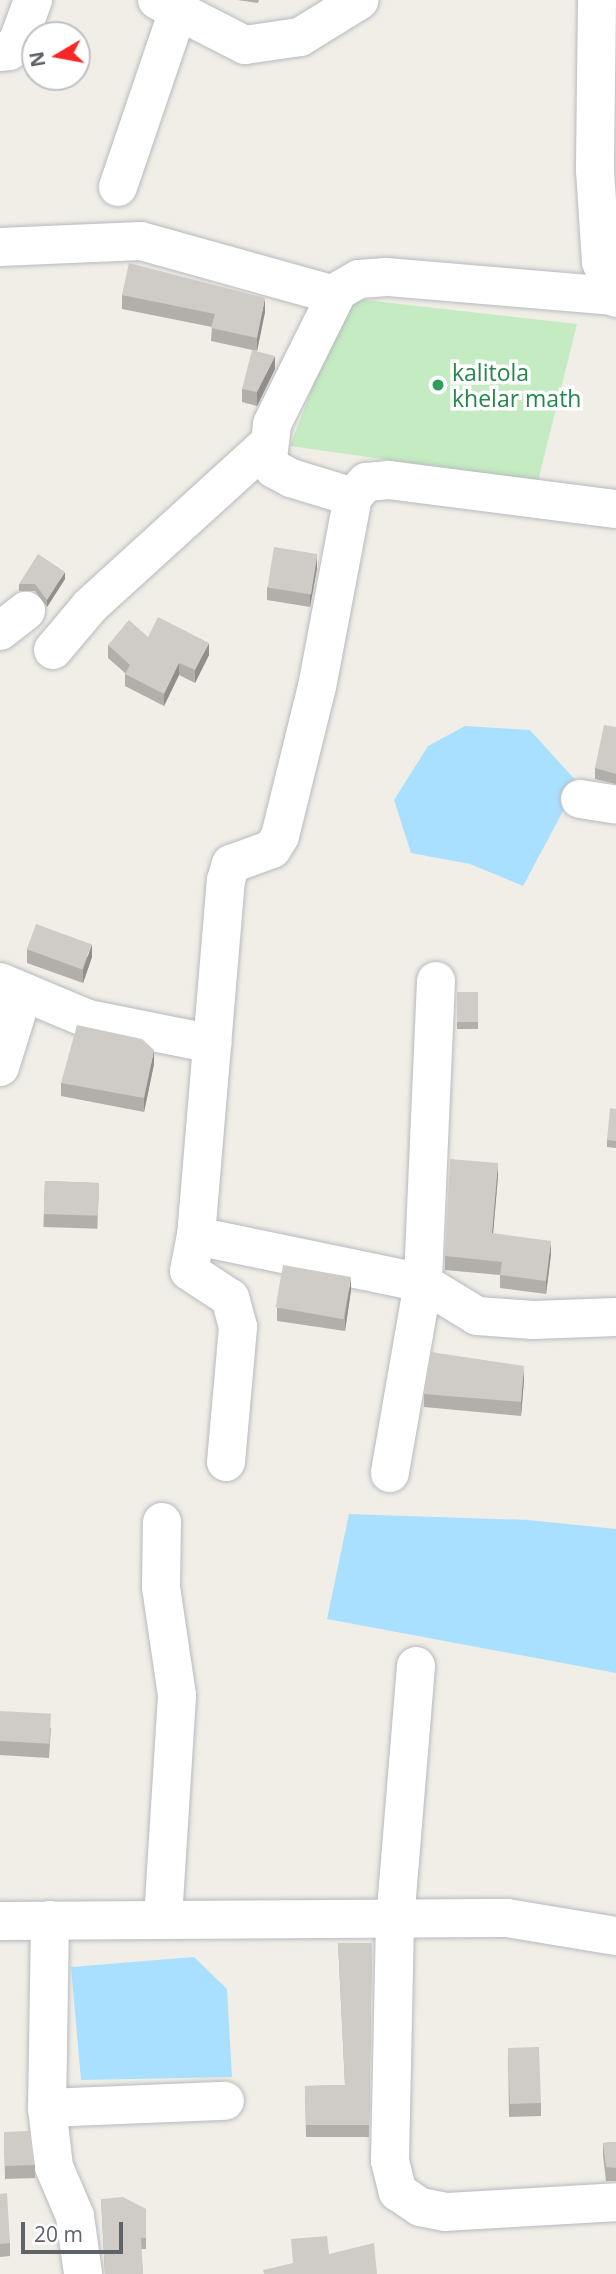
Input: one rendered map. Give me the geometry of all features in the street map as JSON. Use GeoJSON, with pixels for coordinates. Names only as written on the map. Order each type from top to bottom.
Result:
{"type":"FeatureCollection","features":[{"type":"Feature","properties":{"kind":"street"},"geometry":{"type":"LineString","coordinates":[[0,52],[9,51],[18,41],[33,0]]}},
{"type":"Feature","properties":{"kind":"street"},"geometry":{"type":"LineString","coordinates":[[118,187],[168,6],[245,45],[300,37],[360,0]]}},
{"type":"Feature","properties":{"kind":"street"},"geometry":{"type":"LineString","coordinates":[[353,497],[274,469],[267,445],[272,424],[335,295],[359,279],[387,277],[615,297],[601,262],[595,170],[597,0]]}},
{"type":"Feature","properties":{"kind":"street"},"geometry":{"type":"LineString","coordinates":[[0,247],[141,241],[335,295]]}},
{"type":"Feature","properties":{"kind":"street"},"geometry":{"type":"LineString","coordinates":[[53,650],[90,606],[267,445]]}},
{"type":"Feature","properties":{"kind":"street"},"geometry":{"type":"LineString","coordinates":[[226,1462],[237,1327],[230,1298],[189,1271],[196,1236],[226,880],[231,864],[272,849],[280,836],[317,687],[353,497],[366,482],[389,480],[616,509]]}},
{"type":"Feature","properties":{"kind":"street"},"geometry":{"type":"LineString","coordinates":[[390,1473],[423,1283],[436,981]]}},
{"type":"Feature","properties":{"kind":"street"},"geometry":{"type":"LineString","coordinates":[[0,1067],[11,987],[88,1019],[213,1044]]}},
{"type":"Feature","properties":{"kind":"street"},"geometry":{"type":"LineString","coordinates":[[196,1236],[423,1283],[477,1316],[533,1320],[616,1317]]}},
{"type":"Feature","properties":{"kind":"street"},"geometry":{"type":"LineString","coordinates":[[162,1522],[161,1587],[177,1696],[163,1917]]}},
{"type":"Feature","properties":{"kind":"street"},"geometry":{"type":"LineString","coordinates":[[416,1666],[395,1921],[390,2161],[398,2192],[420,2207],[445,2212],[616,2202]]}},
{"type":"Feature","properties":{"kind":"street"},"geometry":{"type":"LineString","coordinates":[[0,1922],[163,1917],[395,1921],[507,1918],[616,1936]]}},
{"type":"Feature","properties":{"kind":"street"},"geometry":{"type":"LineString","coordinates":[[50,1920],[47,2108],[54,2167],[75,2216],[83,2274]]}},
{"type":"Feature","properties":{"kind":"street"},"geometry":{"type":"LineString","coordinates":[[47,2108],[225,2101]]}},
{"type":"Feature","properties":{"kind":"green space","name":"kalitola khelar math"},"geometry":{"type":"Polygon","coordinates":[[[347,298],[577,324],[538,481],[290,446],[347,298]]]}},
{"type":"Feature","properties":{"kind":"water"},"geometry":{"type":"Polygon","coordinates":[[[465,726],[530,730],[578,783],[523,886],[470,864],[411,853],[394,800],[428,746],[465,726]]]}},
{"type":"Feature","properties":{"kind":"water"},"geometry":{"type":"Polygon","coordinates":[[[349,1514],[528,1520],[616,1529],[616,1673],[327,1619],[349,1514]]]}},
{"type":"Feature","properties":{"kind":"water"},"geometry":{"type":"Polygon","coordinates":[[[194,1957],[227,1989],[232,2077],[81,2080],[71,1967],[194,1957]]]}},
{"type":"Feature","properties":{"kind":"building"},"geometry":{"type":"Polygon","coordinates":[[[129,263],[265,298],[257,338],[211,328],[215,314],[122,295],[129,263]]]}},
{"type":"Feature","properties":{"kind":"building"},"geometry":{"type":"Polygon","coordinates":[[[252,350],[275,356],[257,392],[242,389],[252,350]]]}},
{"type":"Feature","properties":{"kind":"building"},"geometry":{"type":"Polygon","coordinates":[[[274,547],[317,554],[311,594],[268,587],[274,547]]]}},
{"type":"Feature","properties":{"kind":"building"},"geometry":{"type":"Polygon","coordinates":[[[38,554],[65,572],[47,600],[35,584],[19,584],[38,554]]]}},
{"type":"Feature","properties":{"kind":"building"},"geometry":{"type":"Polygon","coordinates":[[[158,617],[209,643],[195,670],[179,663],[164,694],[125,674],[130,665],[108,645],[129,620],[148,637],[158,617]]]}},
{"type":"Feature","properties":{"kind":"building"},"geometry":{"type":"Polygon","coordinates":[[[604,725],[616,727],[616,774],[595,768],[604,725]]]}},
{"type":"Feature","properties":{"kind":"building"},"geometry":{"type":"Polygon","coordinates":[[[36,924],[91,944],[82,970],[27,949],[36,924]]]}},
{"type":"Feature","properties":{"kind":"building"},"geometry":{"type":"Polygon","coordinates":[[[457,992],[478,992],[478,1022],[457,1022],[457,992]]]}},
{"type":"Feature","properties":{"kind":"building"},"geometry":{"type":"Polygon","coordinates":[[[77,1025],[142,1039],[154,1050],[144,1098],[61,1083],[77,1025]]]}},
{"type":"Feature","properties":{"kind":"building"},"geometry":{"type":"Polygon","coordinates":[[[610,1108],[616,1109],[616,1141],[607,1140],[610,1108]]]}},
{"type":"Feature","properties":{"kind":"building"},"geometry":{"type":"Polygon","coordinates":[[[450,1159],[498,1163],[492,1233],[551,1241],[546,1281],[500,1275],[502,1262],[445,1256],[450,1159]]]}},
{"type":"Feature","properties":{"kind":"building"},"geometry":{"type":"Polygon","coordinates":[[[45,1181],[99,1183],[98,1216],[44,1214],[45,1181]]]}},
{"type":"Feature","properties":{"kind":"building"},"geometry":{"type":"Polygon","coordinates":[[[283,1265],[351,1277],[343,1319],[276,1307],[283,1265]]]}},
{"type":"Feature","properties":{"kind":"building"},"geometry":{"type":"Polygon","coordinates":[[[431,1352],[524,1366],[521,1402],[424,1394],[431,1352]]]}},
{"type":"Feature","properties":{"kind":"building"},"geometry":{"type":"Polygon","coordinates":[[[0,1711],[51,1714],[49,1744],[0,1741],[0,1711]]]}},
{"type":"Feature","properties":{"kind":"building"},"geometry":{"type":"Polygon","coordinates":[[[338,1943],[372,1943],[369,2125],[306,2125],[305,2086],[345,2085],[338,1943]]]}},
{"type":"Feature","properties":{"kind":"building"},"geometry":{"type":"Polygon","coordinates":[[[539,2047],[541,2103],[510,2104],[508,2048],[539,2047]]]}},
{"type":"Feature","properties":{"kind":"building"},"geometry":{"type":"Polygon","coordinates":[[[29,2131],[35,2165],[5,2166],[4,2132],[29,2131]]]}},
{"type":"Feature","properties":{"kind":"building"},"geometry":{"type":"Polygon","coordinates":[[[616,2142],[616,2168],[606,2167],[603,2143],[616,2142]]]}},
{"type":"Feature","properties":{"kind":"building"},"geometry":{"type":"Polygon","coordinates":[[[7,2193],[10,2243],[0,2244],[0,2194],[7,2193]]]}},
{"type":"Feature","properties":{"kind":"building"},"geometry":{"type":"Polygon","coordinates":[[[123,2197],[146,2209],[146,2238],[141,2238],[143,2274],[105,2274],[101,2199],[123,2197]]]}},
{"type":"Feature","properties":{"kind":"building"},"geometry":{"type":"Polygon","coordinates":[[[327,2236],[329,2254],[374,2243],[377,2274],[264,2274],[263,2270],[293,2263],[291,2239],[327,2236]]]}},
{"type":"Feature","properties":{"kind":"place","name":"kalitola khelar math"},"geometry":{"type":"Point","coordinates":[438,385]}}]}
